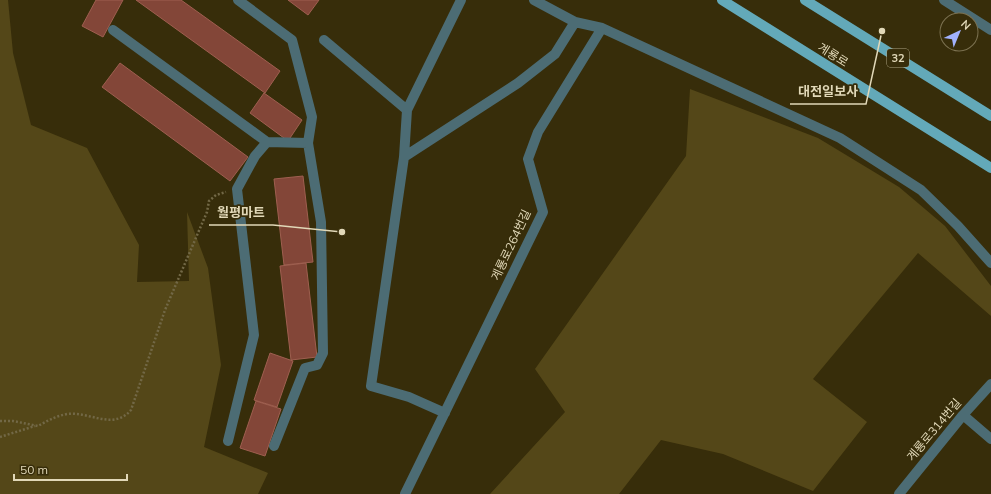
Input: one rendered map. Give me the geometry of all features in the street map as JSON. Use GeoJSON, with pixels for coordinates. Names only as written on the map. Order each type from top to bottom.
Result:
{"type":"FeatureCollection","features":[{"type":"Feature","properties":{"kind":"main road","name":"계룡로"},"geometry":{"type":"LineString","coordinates":[[722,0],[991,168]]}},
{"type":"Feature","properties":{"kind":"main road","name":"32"},"geometry":{"type":"LineString","coordinates":[[805,0],[991,116]]}},
{"type":"Feature","properties":{"kind":"street"},"geometry":{"type":"LineString","coordinates":[[238,0],[292,40],[312,117],[308,143],[321,222],[323,353],[317,365],[305,368],[274,446]]}},
{"type":"Feature","properties":{"kind":"street"},"geometry":{"type":"LineString","coordinates":[[444,413],[409,397],[371,386],[404,157],[407,110],[461,0]]}},
{"type":"Feature","properties":{"kind":"street"},"geometry":{"type":"LineString","coordinates":[[534,0],[575,22],[602,28],[840,138],[921,190],[958,226],[991,263]]}},
{"type":"Feature","properties":{"kind":"street"},"geometry":{"type":"LineString","coordinates":[[944,0],[991,30]]}},
{"type":"Feature","properties":{"kind":"street"},"geometry":{"type":"LineString","coordinates":[[404,157],[518,83],[556,54],[575,22]]}},
{"type":"Feature","properties":{"kind":"street","name":"계룡로264번길"},"geometry":{"type":"LineString","coordinates":[[405,494],[543,212],[528,159],[538,132],[602,28]]}},
{"type":"Feature","properties":{"kind":"street"},"geometry":{"type":"LineString","coordinates":[[113,30],[267,142],[308,143]]}},
{"type":"Feature","properties":{"kind":"street"},"geometry":{"type":"LineString","coordinates":[[324,40],[407,110]]}},
{"type":"Feature","properties":{"kind":"street"},"geometry":{"type":"LineString","coordinates":[[228,442],[254,335],[237,190],[255,156],[267,142]]}},
{"type":"Feature","properties":{"kind":"street","name":"계룡로314번길"},"geometry":{"type":"LineString","coordinates":[[899,494],[991,384]]}},
{"type":"Feature","properties":{"kind":"street"},"geometry":{"type":"LineString","coordinates":[[964,415],[991,439]]}},
{"type":"Feature","properties":{"kind":"path"},"geometry":{"type":"LineString","coordinates":[[0,437],[38,426],[49,419],[68,414],[99,419],[125,418],[131,410],[164,310],[207,212],[209,201],[216,195],[237,190]]}},
{"type":"Feature","properties":{"kind":"path"},"geometry":{"type":"LineString","coordinates":[[0,421],[13,421],[38,426]]}},
{"type":"Feature","properties":{"kind":"shaded area"},"geometry":{"type":"Polygon","coordinates":[[[0,0],[8,0],[13,53],[31,125],[87,148],[139,245],[137,282],[189,281],[187,212],[208,268],[221,365],[204,447],[268,473],[258,494],[0,494],[0,0]]]}},
{"type":"Feature","properties":{"kind":"shaded area"},"geometry":{"type":"Polygon","coordinates":[[[690,89],[818,138],[899,187],[945,226],[991,286],[991,316],[918,253],[813,379],[867,422],[813,491],[723,454],[661,440],[619,494],[490,494],[565,412],[535,369],[686,156],[690,89]]]}},
{"type":"Feature","properties":{"kind":"building"},"geometry":{"type":"Polygon","coordinates":[[[96,0],[123,0],[103,37],[82,26],[96,0]]]}},
{"type":"Feature","properties":{"kind":"building"},"geometry":{"type":"Polygon","coordinates":[[[136,0],[181,0],[280,71],[265,93],[136,0]]]}},
{"type":"Feature","properties":{"kind":"building"},"geometry":{"type":"Polygon","coordinates":[[[288,0],[319,0],[308,15],[288,0]]]}},
{"type":"Feature","properties":{"kind":"building"},"geometry":{"type":"Polygon","coordinates":[[[120,63],[248,157],[230,181],[102,87],[120,63]]]}},
{"type":"Feature","properties":{"kind":"building"},"geometry":{"type":"Polygon","coordinates":[[[264,93],[302,120],[288,141],[250,113],[264,93]]]}},
{"type":"Feature","properties":{"kind":"building"},"geometry":{"type":"Polygon","coordinates":[[[303,176],[313,262],[284,265],[274,179],[303,176]]]}},
{"type":"Feature","properties":{"kind":"building"},"geometry":{"type":"Polygon","coordinates":[[[306,263],[317,357],[291,360],[280,266],[306,263]]]}},
{"type":"Feature","properties":{"kind":"building"},"geometry":{"type":"Polygon","coordinates":[[[270,353],[293,361],[277,407],[254,400],[270,353]]]}},
{"type":"Feature","properties":{"kind":"building"},"geometry":{"type":"Polygon","coordinates":[[[256,401],[281,409],[265,456],[240,448],[256,401]]]}},
{"type":"Feature","properties":{"kind":"place","name":"대전일보사"},"geometry":{"type":"Point","coordinates":[882,31]}},
{"type":"Feature","properties":{"kind":"place","name":"월평마트"},"geometry":{"type":"Point","coordinates":[342,232]}}]}
